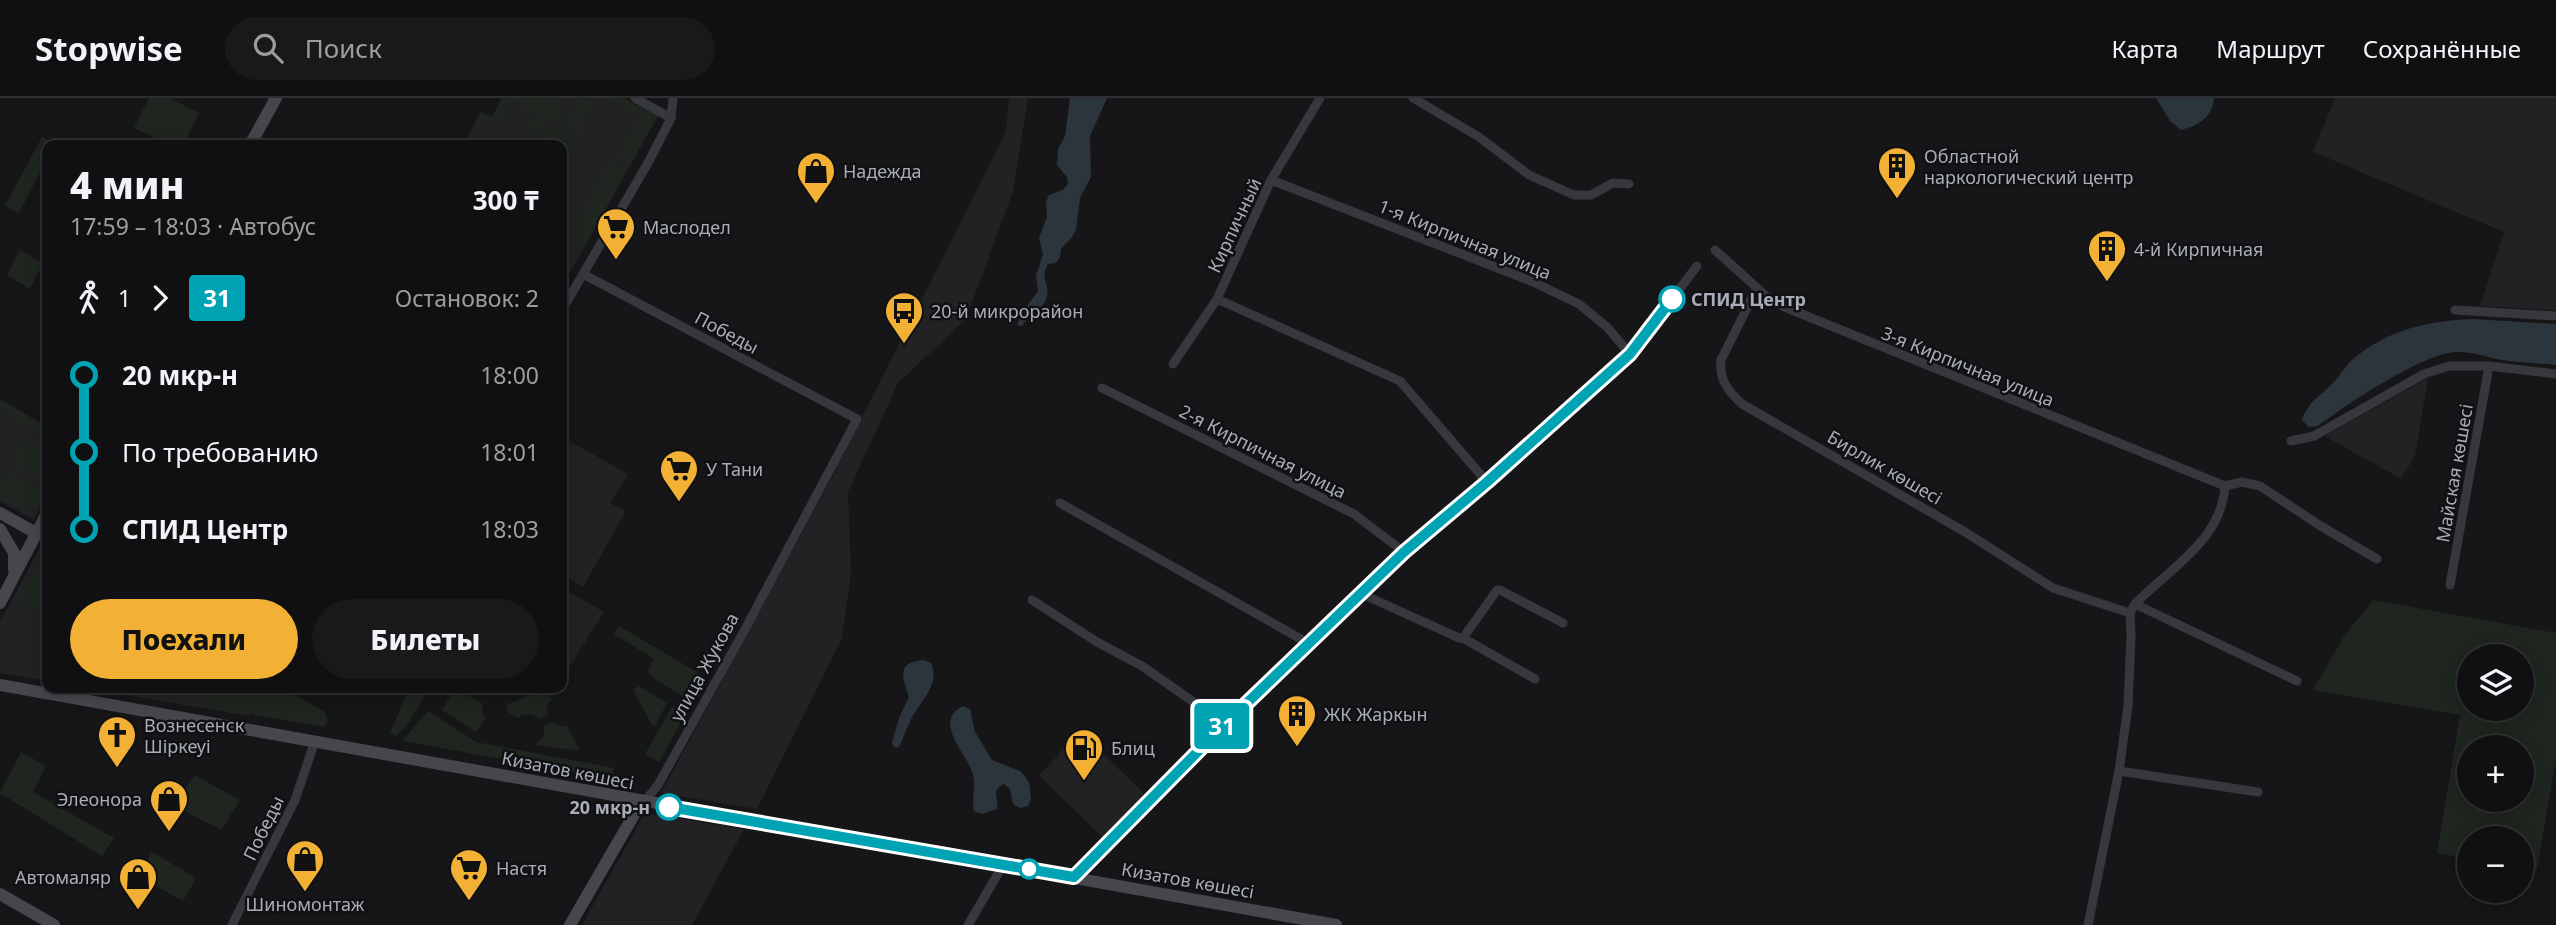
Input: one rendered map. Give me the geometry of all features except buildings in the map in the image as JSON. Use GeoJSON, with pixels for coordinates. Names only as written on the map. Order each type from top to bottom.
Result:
{"type":"FeatureCollection","features":[{"type":"Feature","properties":{"kind":"main road"},"geometry":{"type":"LineString","coordinates":[[253,140],[275,98]]}},
{"type":"Feature","properties":{"kind":"main road"},"geometry":{"type":"LineString","coordinates":[[0,513],[36,533]]}},
{"type":"Feature","properties":{"kind":"main road"},"geometry":{"type":"LineString","coordinates":[[0,603],[42,522]]}},
{"type":"Feature","properties":{"kind":"main road"},"geometry":{"type":"LineString","coordinates":[[0,529],[15,556],[15,568],[8,587]]}},
{"type":"Feature","properties":{"kind":"main road","name":"Кизатов көшесі"},"geometry":{"type":"LineString","coordinates":[[0,685],[42,693]]}},
{"type":"Feature","properties":{"kind":"main road","name":"Кизатов көшесі"},"geometry":{"type":"LineString","coordinates":[[44,693],[1336,925]]}},
{"type":"Feature","properties":{"kind":"main road","name":"улица Жукова"},"geometry":{"type":"LineString","coordinates":[[570,925],[644,802]]}},
{"type":"Feature","properties":{"kind":"main road"},"geometry":{"type":"LineString","coordinates":[[0,894],[54,925]]}},
{"type":"Feature","properties":{"kind":"street"},"geometry":{"type":"LineString","coordinates":[[635,98],[671,118]]}},
{"type":"Feature","properties":{"kind":"street"},"geometry":{"type":"LineString","coordinates":[[567,301],[648,163],[671,118],[673,98]]}},
{"type":"Feature","properties":{"kind":"street","name":"Кирпичный"},"geometry":{"type":"LineString","coordinates":[[1173,364],[1217,299],[1271,180],[1320,98]]}},
{"type":"Feature","properties":{"kind":"street"},"geometry":{"type":"LineString","coordinates":[[1413,98],[1479,137],[1529,175],[1574,195],[1591,195],[1613,183],[1629,184]]}},
{"type":"Feature","properties":{"kind":"street","name":"1-я Кирпичная улица"},"geometry":{"type":"LineString","coordinates":[[1271,180],[1531,281],[1579,304],[1607,327],[1630,354]]}},
{"type":"Feature","properties":{"kind":"street","name":"3-я Кирпичная улица"},"geometry":{"type":"LineString","coordinates":[[1715,250],[1757,288],[1782,306],[1958,380],[2225,486],[2242,482],[2260,486],[2377,559]]}},
{"type":"Feature","properties":{"kind":"street"},"geometry":{"type":"LineString","coordinates":[[1074,877],[1225,724],[1360,593],[1630,354],[1697,266]]}},
{"type":"Feature","properties":{"kind":"street","name":"Победы"},"geometry":{"type":"LineString","coordinates":[[583,274],[857,419]]}},
{"type":"Feature","properties":{"kind":"street","name":"Бирлик көшесі"},"geometry":{"type":"LineString","coordinates":[[1757,288],[1720,366],[1727,389],[1742,404],[1965,532],[2053,588],[2132,608],[2297,681]]}},
{"type":"Feature","properties":{"kind":"street"},"geometry":{"type":"LineString","coordinates":[[1217,299],[1400,381],[1487,482]]}},
{"type":"Feature","properties":{"kind":"street"},"geometry":{"type":"LineString","coordinates":[[2455,310],[2556,316]]}},
{"type":"Feature","properties":{"kind":"street"},"geometry":{"type":"LineString","coordinates":[[2291,441],[2323,431],[2424,374],[2449,366],[2489,366],[2556,374]]}},
{"type":"Feature","properties":{"kind":"street","name":"Майская көшесі"},"geometry":{"type":"LineString","coordinates":[[2450,585],[2489,366]]}},
{"type":"Feature","properties":{"kind":"street","name":"2-я Кирпичная улица"},"geometry":{"type":"LineString","coordinates":[[1102,388],[1354,514],[1404,552]]}},
{"type":"Feature","properties":{"kind":"street","name":"улица Жукова"},"geometry":{"type":"LineString","coordinates":[[644,802],[658,785],[738,642],[857,419]]}},
{"type":"Feature","properties":{"kind":"street"},"geometry":{"type":"LineString","coordinates":[[2088,925],[2119,771],[2127,706],[2132,608],[2196,547],[2210,529],[2222,508],[2225,486]]}},
{"type":"Feature","properties":{"kind":"street"},"geometry":{"type":"LineString","coordinates":[[1060,503],[1308,643]]}},
{"type":"Feature","properties":{"kind":"street"},"geometry":{"type":"LineString","coordinates":[[1463,638],[1497,590],[1563,623]]}},
{"type":"Feature","properties":{"kind":"street"},"geometry":{"type":"LineString","coordinates":[[1360,593],[1463,638],[1535,679]]}},
{"type":"Feature","properties":{"kind":"street"},"geometry":{"type":"LineString","coordinates":[[1032,600],[1097,642],[1142,666],[1225,724]]}},
{"type":"Feature","properties":{"kind":"street","name":"Победы"},"geometry":{"type":"LineString","coordinates":[[232,925],[295,800],[315,741]]}},
{"type":"Feature","properties":{"kind":"street"},"geometry":{"type":"LineString","coordinates":[[2119,771],[2258,792]]}},
{"type":"Feature","properties":{"kind":"street"},"geometry":{"type":"LineString","coordinates":[[968,925],[1003,865]]}},
{"type":"Feature","properties":{"kind":"shaded area"},"geometry":{"type":"Polygon","coordinates":[[[149,98],[170,98],[199,113],[186,140],[159,140],[134,128],[149,98]]]}},
{"type":"Feature","properties":{"kind":"shaded area"},"geometry":{"type":"Polygon","coordinates":[[[502,98],[623,98],[658,116],[567,278],[567,140],[466,140],[481,112],[492,117],[502,98]]]}},
{"type":"Feature","properties":{"kind":"shaded area"},"geometry":{"type":"Polygon","coordinates":[[[502,98],[556,98],[563,112],[558,122],[552,123],[511,101],[498,123],[484,117],[475,135],[468,137],[481,112],[492,117],[502,98]]]}},
{"type":"Feature","properties":{"kind":"shaded area"},"geometry":{"type":"Polygon","coordinates":[[[579,98],[594,100],[577,132],[585,136],[583,140],[563,126],[579,98]]]}},
{"type":"Feature","properties":{"kind":"shaded area"},"geometry":{"type":"Polygon","coordinates":[[[606,98],[623,98],[658,116],[629,166],[619,161],[618,156],[639,116],[606,98]]]}},
{"type":"Feature","properties":{"kind":"shaded area"},"geometry":{"type":"Polygon","coordinates":[[[1009,98],[1028,98],[1013,191],[966,319],[898,383],[848,492],[851,573],[842,638],[757,809],[661,793],[828,485],[1006,132],[1009,98]]]}},
{"type":"Feature","properties":{"kind":"shaded area"},"geometry":{"type":"Polygon","coordinates":[[[1070,98],[1107,98],[1090,136],[1091,177],[1080,198],[1076,230],[1061,249],[1056,263],[1048,264],[1045,269],[1048,292],[1045,301],[1022,326],[1017,325],[1038,291],[1036,276],[1043,254],[1039,238],[1047,217],[1046,202],[1049,195],[1063,190],[1068,184],[1067,177],[1057,165],[1058,149],[1065,136],[1070,98]]]}},
{"type":"Feature","properties":{"kind":"shaded area"},"geometry":{"type":"Polygon","coordinates":[[[2156,98],[2214,98],[2211,111],[2204,120],[2181,130],[2170,121],[2156,98]]]}},
{"type":"Feature","properties":{"kind":"shaded area"},"geometry":{"type":"Polygon","coordinates":[[[2335,98],[2556,98],[2556,310],[2480,306],[2504,232],[2313,152],[2335,98]]]}},
{"type":"Feature","properties":{"kind":"shaded area"},"geometry":{"type":"Polygon","coordinates":[[[530,117],[553,129],[555,134],[575,141],[579,148],[577,154],[567,149],[567,140],[551,140],[524,125],[530,117]]]}},
{"type":"Feature","properties":{"kind":"shaded area"},"geometry":{"type":"Polygon","coordinates":[[[42,137],[48,140],[42,140],[42,169],[19,213],[5,206],[42,137]]]}},
{"type":"Feature","properties":{"kind":"shaded area"},"geometry":{"type":"Polygon","coordinates":[[[608,164],[616,164],[627,170],[581,252],[567,244],[608,164]]]}},
{"type":"Feature","properties":{"kind":"shaded area"},"geometry":{"type":"Polygon","coordinates":[[[20,250],[42,262],[30,289],[7,275],[20,250]]]}},
{"type":"Feature","properties":{"kind":"shaded area"},"geometry":{"type":"Polygon","coordinates":[[[2473,319],[2556,324],[2556,365],[2509,361],[2467,352],[2440,355],[2384,382],[2318,426],[2309,427],[2302,420],[2311,404],[2350,362],[2381,340],[2410,328],[2473,319]]]}},
{"type":"Feature","properties":{"kind":"shaded area"},"geometry":{"type":"Polygon","coordinates":[[[2428,378],[2415,456],[2401,479],[2325,436],[2428,378]]]}},
{"type":"Feature","properties":{"kind":"shaded area"},"geometry":{"type":"Polygon","coordinates":[[[0,399],[42,424],[42,505],[34,520],[0,501],[0,399]]]}},
{"type":"Feature","properties":{"kind":"shaded area"},"geometry":{"type":"Polygon","coordinates":[[[0,399],[42,424],[42,436],[11,418],[1,406],[0,399]]]}},
{"type":"Feature","properties":{"kind":"shaded area"},"geometry":{"type":"Polygon","coordinates":[[[33,440],[42,446],[42,480],[19,468],[14,455],[21,442],[33,440]]]}},
{"type":"Feature","properties":{"kind":"shaded area"},"geometry":{"type":"Polygon","coordinates":[[[567,440],[628,474],[610,503],[626,511],[583,587],[567,578],[567,440]]]}},
{"type":"Feature","properties":{"kind":"shaded area"},"geometry":{"type":"Polygon","coordinates":[[[15,474],[41,489],[42,497],[34,511],[21,510],[0,498],[1,476],[15,474]]]}},
{"type":"Feature","properties":{"kind":"shaded area"},"geometry":{"type":"Polygon","coordinates":[[[42,544],[42,680],[0,673],[0,622],[42,544]]]}},
{"type":"Feature","properties":{"kind":"shaded area"},"geometry":{"type":"Polygon","coordinates":[[[36,567],[42,570],[42,603],[37,612],[17,601],[36,567]]]}},
{"type":"Feature","properties":{"kind":"shaded area"},"geometry":{"type":"Polygon","coordinates":[[[567,591],[604,612],[567,668],[567,591]]]}},
{"type":"Feature","properties":{"kind":"shaded area"},"geometry":{"type":"Polygon","coordinates":[[[2373,600],[2556,633],[2556,758],[2537,870],[2534,869],[2534,826],[2457,826],[2457,857],[2437,853],[2459,721],[2534,721],[2534,644],[2457,644],[2457,714],[2313,690],[2344,636],[2373,600]]]}},
{"type":"Feature","properties":{"kind":"shaded area"},"geometry":{"type":"Polygon","coordinates":[[[619,626],[702,675],[688,700],[649,675],[648,670],[654,659],[614,634],[619,626]]]}},
{"type":"Feature","properties":{"kind":"shaded area"},"geometry":{"type":"Polygon","coordinates":[[[924,660],[931,663],[931,685],[911,719],[900,745],[898,748],[894,747],[892,743],[899,718],[909,697],[903,672],[909,664],[924,660]]]}},
{"type":"Feature","properties":{"kind":"shaded area"},"geometry":{"type":"Polygon","coordinates":[[[639,686],[667,703],[654,728],[633,690],[639,686]]]}},
{"type":"Feature","properties":{"kind":"shaded area"},"geometry":{"type":"Polygon","coordinates":[[[113,693],[260,693],[249,716],[113,693]]]}},
{"type":"Feature","properties":{"kind":"shaded area"},"geometry":{"type":"Polygon","coordinates":[[[211,693],[291,693],[325,712],[328,722],[323,727],[207,706],[211,693]]]}},
{"type":"Feature","properties":{"kind":"shaded area"},"geometry":{"type":"Polygon","coordinates":[[[407,693],[426,693],[408,724],[396,736],[390,733],[407,693]]]}},
{"type":"Feature","properties":{"kind":"shaded area"},"geometry":{"type":"Polygon","coordinates":[[[453,693],[464,693],[483,704],[482,712],[485,718],[476,732],[442,710],[453,693]]]}},
{"type":"Feature","properties":{"kind":"shaded area"},"geometry":{"type":"Polygon","coordinates":[[[533,693],[548,693],[552,699],[546,706],[548,714],[540,719],[532,714],[518,718],[507,712],[507,705],[533,693]]]}},
{"type":"Feature","properties":{"kind":"shaded area"},"geometry":{"type":"Polygon","coordinates":[[[963,706],[970,709],[975,732],[992,760],[1020,771],[1025,776],[1029,783],[1031,799],[1028,806],[1020,808],[1013,804],[1010,789],[1004,784],[996,792],[997,809],[982,814],[974,811],[973,777],[954,738],[950,720],[954,712],[963,706]]]}},
{"type":"Feature","properties":{"kind":"shaded area"},"geometry":{"type":"Polygon","coordinates":[[[672,707],[682,713],[683,718],[659,762],[645,754],[672,707]]]}},
{"type":"Feature","properties":{"kind":"shaded area"},"geometry":{"type":"Polygon","coordinates":[[[428,711],[476,742],[614,768],[612,779],[402,741],[428,711]]]}},
{"type":"Feature","properties":{"kind":"shaded area"},"geometry":{"type":"Polygon","coordinates":[[[552,722],[567,726],[580,751],[536,745],[544,736],[544,727],[552,722]]]}},
{"type":"Feature","properties":{"kind":"shaded area"},"geometry":{"type":"Polygon","coordinates":[[[1080,732],[1146,795],[1104,839],[1039,775],[1080,732]]]}},
{"type":"Feature","properties":{"kind":"shaded area"},"geometry":{"type":"Polygon","coordinates":[[[21,752],[46,766],[33,792],[114,838],[102,856],[0,793],[21,752]]]}},
{"type":"Feature","properties":{"kind":"shaded area"},"geometry":{"type":"Polygon","coordinates":[[[194,775],[240,800],[221,830],[175,806],[194,775]]]}},
{"type":"Feature","properties":{"kind":"shaded area"},"geometry":{"type":"Polygon","coordinates":[[[645,813],[744,829],[692,925],[582,925],[645,813]]]}},
{"type":"Feature","properties":{"kind":"shaded area"},"geometry":{"type":"Polygon","coordinates":[[[152,852],[196,878],[183,901],[139,877],[152,852]]]}},
{"type":"Feature","properties":{"kind":"bus line","name":"31"},"geometry":{"type":"LineString","coordinates":[[669,807],[1074,877],[1225,724],[1404,552],[1630,354],[1672,299]]}},
{"type":"Feature","properties":{"kind":"place","name":"Областной наркологический центр"},"geometry":{"type":"Point","coordinates":[1897,200]}},
{"type":"Feature","properties":{"kind":"place","name":"Надежда"},"geometry":{"type":"Point","coordinates":[816,205]}},
{"type":"Feature","properties":{"kind":"place","name":"Маслодел"},"geometry":{"type":"Point","coordinates":[616,261]}},
{"type":"Feature","properties":{"kind":"place","name":"4-й Кирпичная"},"geometry":{"type":"Point","coordinates":[2107,283]}},
{"type":"Feature","properties":{"kind":"place","name":"СПИД Центр"},"geometry":{"type":"Point","coordinates":[1672,299]}},
{"type":"Feature","properties":{"kind":"place","name":"20-й микрорайон"},"geometry":{"type":"Point","coordinates":[904,345]}},
{"type":"Feature","properties":{"kind":"place","name":"У Тани"},"geometry":{"type":"Point","coordinates":[679,503]}},
{"type":"Feature","properties":{"kind":"place","name":"ЖК Жаркын"},"geometry":{"type":"Point","coordinates":[1297,748]}},
{"type":"Feature","properties":{"kind":"place","name":"Вознесенск Шіркеуі"},"geometry":{"type":"Point","coordinates":[117,769]}},
{"type":"Feature","properties":{"kind":"place","name":"Блиц"},"geometry":{"type":"Point","coordinates":[1084,782]}},
{"type":"Feature","properties":{"kind":"place","name":"20 мкр-н"},"geometry":{"type":"Point","coordinates":[669,807]}},
{"type":"Feature","properties":{"kind":"place","name":"Элеонора"},"geometry":{"type":"Point","coordinates":[169,833]}},
{"type":"Feature","properties":{"kind":"place","name":"Шиномонтаж"},"geometry":{"type":"Point","coordinates":[305,893]}},
{"type":"Feature","properties":{"kind":"place","name":"Настя"},"geometry":{"type":"Point","coordinates":[469,902]}},
{"type":"Feature","properties":{"kind":"place","name":"Автомаляр"},"geometry":{"type":"Point","coordinates":[138,911]}}]}
